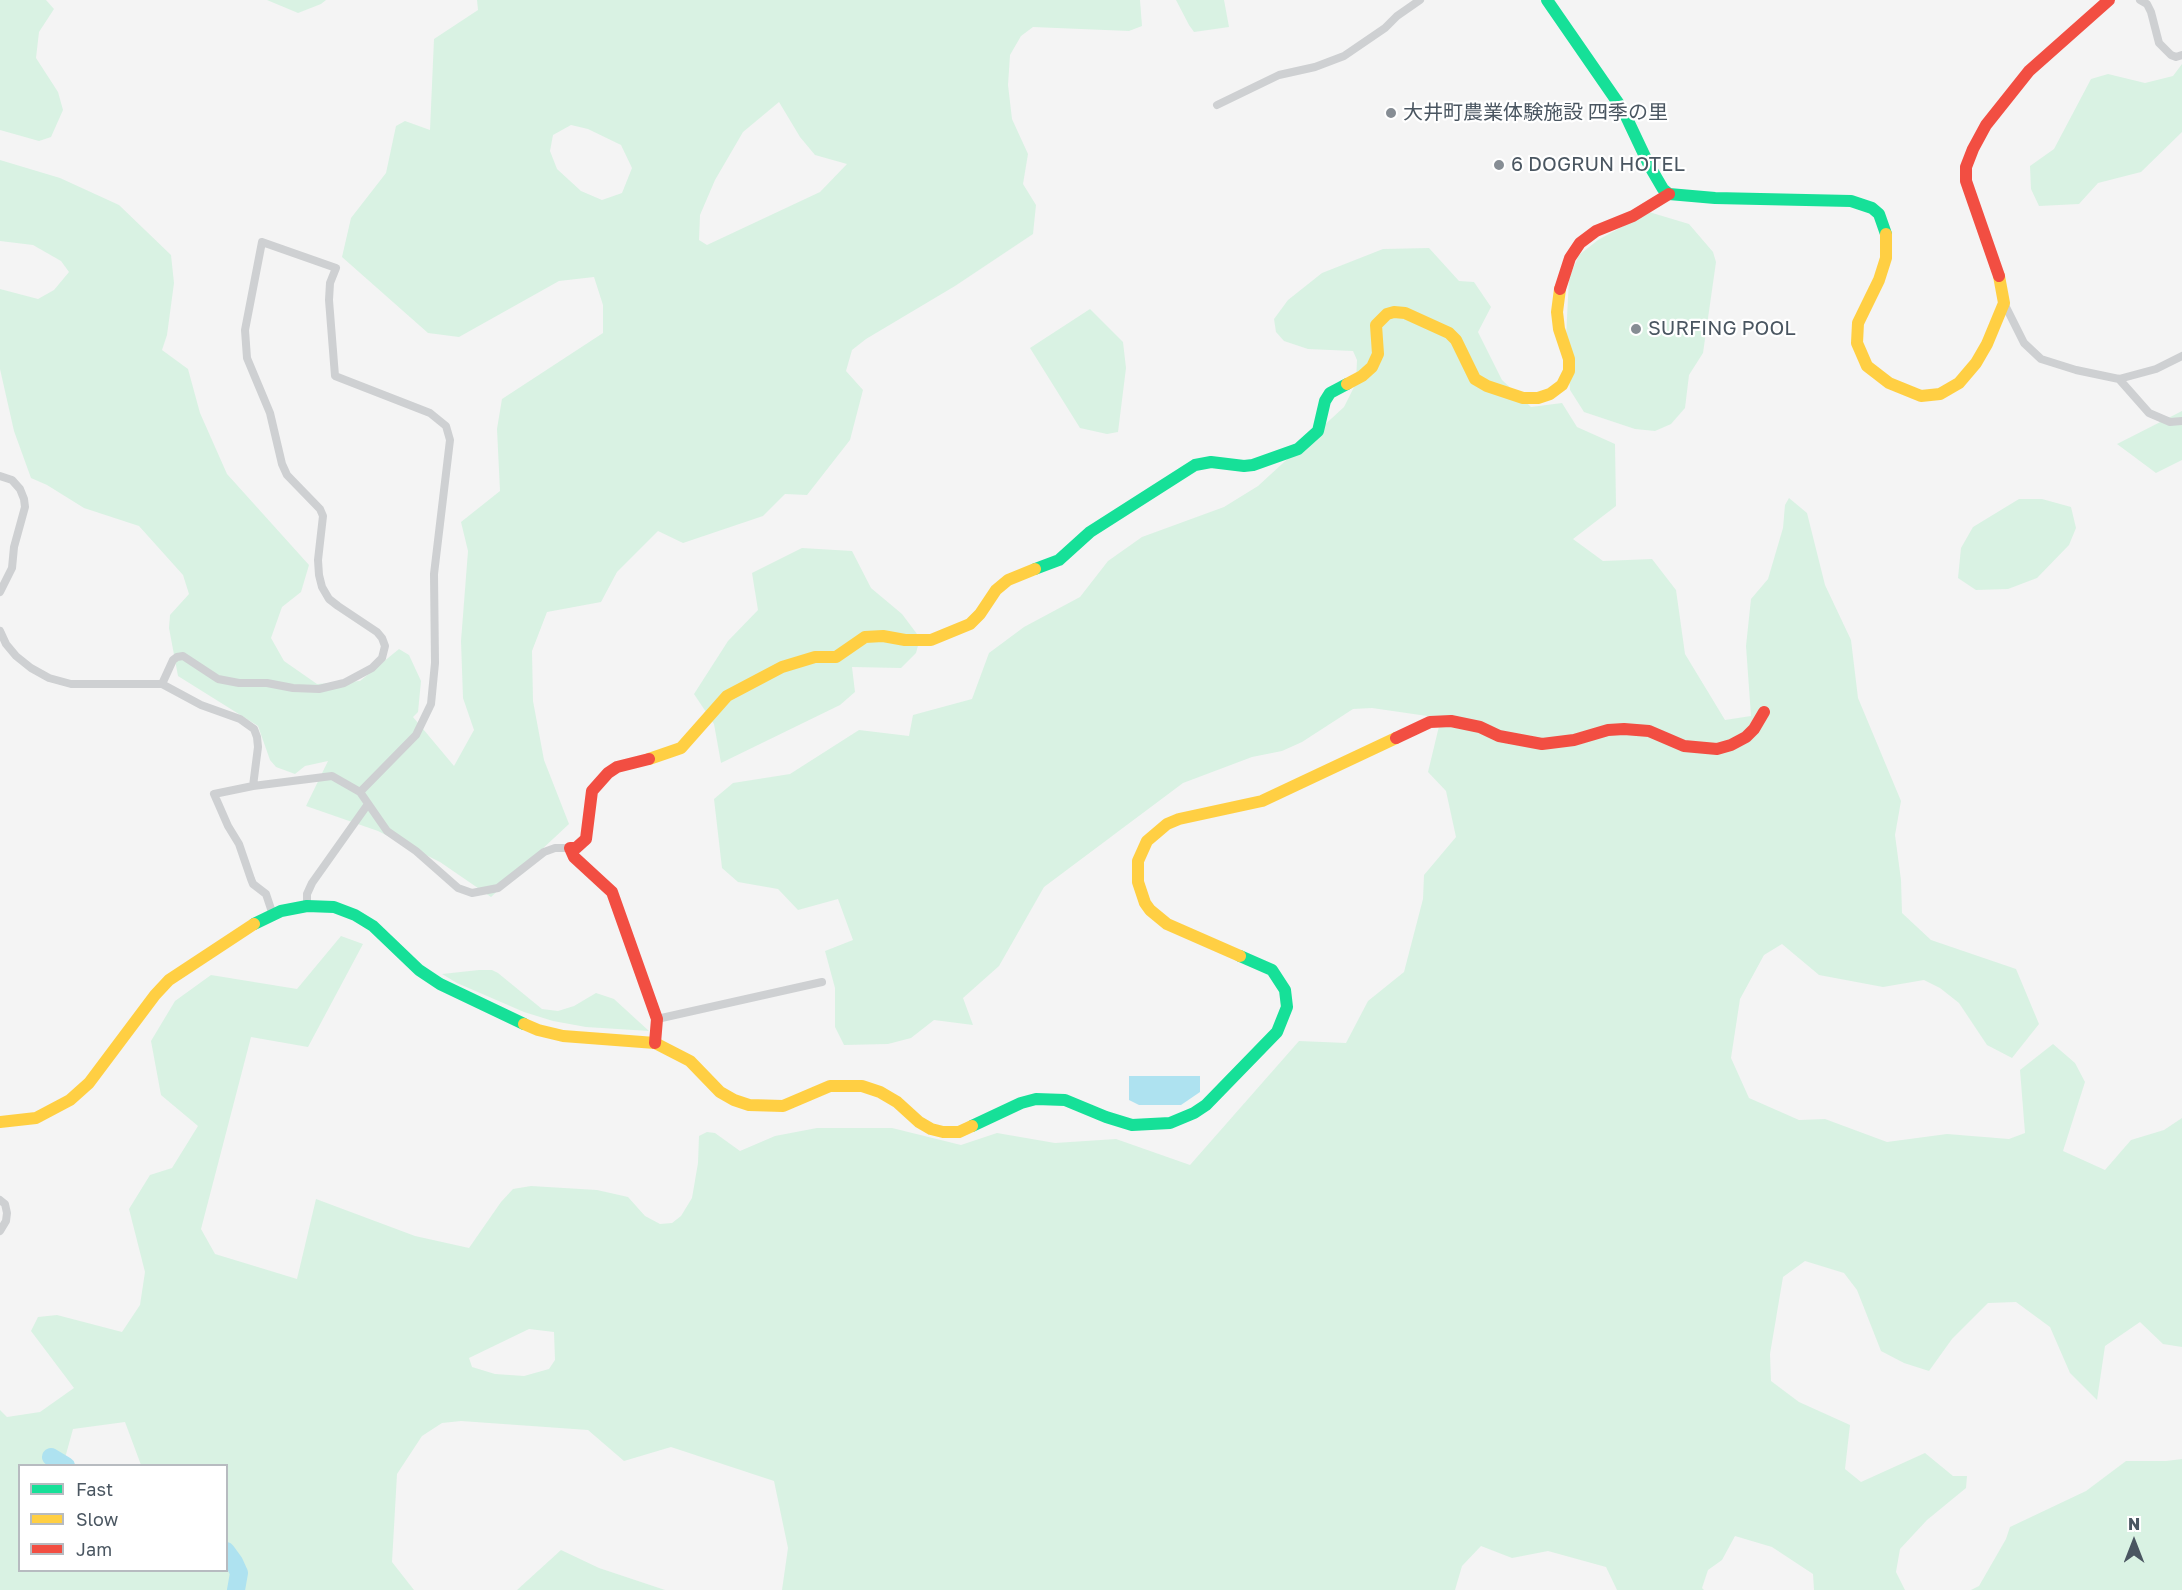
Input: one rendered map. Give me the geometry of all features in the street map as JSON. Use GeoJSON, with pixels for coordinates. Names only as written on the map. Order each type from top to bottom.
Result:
{"type":"FeatureCollection","features":[{"type":"Feature","properties":{"kind":"street"},"geometry":{"type":"LineString","coordinates":[[1217,105],[1279,75],[1315,67],[1344,56],[1420,0]]}},
{"type":"Feature","properties":{"kind":"street"},"geometry":{"type":"LineString","coordinates":[[1547,0],[1623,110],[1649,165],[1663,189],[1669,194],[1715,198],[1851,201],[1872,208],[1879,214],[1886,231],[1886,258],[1879,280],[1858,322],[1857,343],[1867,366],[1889,383],[1912,394],[1929,396],[1940,394],[1959,383],[1976,363],[1987,344],[2004,303],[2004,293],[1995,264],[1965,181],[1969,158],[1986,125],[2029,71],[2109,0]]}},
{"type":"Feature","properties":{"kind":"street"},"geometry":{"type":"LineString","coordinates":[[2140,0],[2147,4],[2151,12],[2159,43],[2171,55],[2176,57],[2182,55]]}},
{"type":"Feature","properties":{"kind":"street"},"geometry":{"type":"LineString","coordinates":[[273,915],[266,894],[251,879],[239,844],[214,794],[253,786],[332,776],[360,792],[387,831],[416,851],[458,888],[471,893],[498,888],[544,852],[555,848],[576,848],[586,839],[592,790],[602,778],[617,767],[662,756],[681,748],[723,701],[762,676],[798,661],[815,657],[836,657],[865,637],[884,636],[914,641],[945,636],[975,620],[996,590],[1008,580],[1059,560],[1090,532],[1196,465],[1211,462],[1254,465],[1298,449],[1318,431],[1325,401],[1330,393],[1362,376],[1372,367],[1378,354],[1376,325],[1387,314],[1405,313],[1449,333],[1456,340],[1475,379],[1487,386],[1523,398],[1550,394],[1562,385],[1569,371],[1569,359],[1559,328],[1557,312],[1558,296],[1570,258],[1580,243],[1596,231],[1633,216],[1669,194]]}},
{"type":"Feature","properties":{"kind":"street"},"geometry":{"type":"LineString","coordinates":[[162,684],[173,660],[183,656],[218,679],[319,689],[344,683],[372,668],[382,658],[385,646],[377,632],[338,606],[322,587],[318,560],[323,516],[320,508],[287,475],[282,464],[270,412],[247,358],[245,330],[262,242],[336,268],[330,283],[329,300],[335,376],[430,413],[446,426],[450,440],[434,574],[435,663],[431,704],[416,735],[360,792]]}},
{"type":"Feature","properties":{"kind":"street"},"geometry":{"type":"LineString","coordinates":[[2004,303],[2024,343],[2041,359],[2076,370],[2119,379],[2156,369],[2182,356]]}},
{"type":"Feature","properties":{"kind":"street"},"geometry":{"type":"LineString","coordinates":[[2119,379],[2149,413],[2170,422],[2182,421]]}},
{"type":"Feature","properties":{"kind":"street"},"geometry":{"type":"LineString","coordinates":[[0,476],[12,480],[20,489],[25,507],[14,547],[12,568],[0,592]]}},
{"type":"Feature","properties":{"kind":"street"},"geometry":{"type":"LineString","coordinates":[[0,631],[6,644],[16,656],[49,678],[71,684],[162,684],[201,705],[240,719],[254,729],[258,747],[253,786]]}},
{"type":"Feature","properties":{"kind":"street"},"geometry":{"type":"LineString","coordinates":[[0,1122],[36,1118],[70,1100],[89,1083],[162,987],[246,930],[281,911],[307,906],[334,907],[355,915],[373,926],[419,970],[440,984],[538,1030],[564,1036],[656,1043],[690,1061],[720,1092],[749,1105],[783,1106],[830,1086],[845,1085],[862,1086],[880,1092],[897,1102],[919,1122],[943,1132],[959,1132],[1036,1098],[1065,1100],[1132,1125],[1170,1123],[1188,1116],[1206,1104],[1277,1032],[1287,1008],[1285,990],[1272,970],[1167,924],[1145,903],[1138,882],[1138,861],[1147,841],[1167,824],[1179,819],[1262,801],[1430,722],[1462,722],[1499,736],[1542,744],[1574,740],[1608,730],[1649,731],[1684,746],[1718,749],[1746,737],[1754,729],[1764,712]]}},
{"type":"Feature","properties":{"kind":"street"},"geometry":{"type":"LineString","coordinates":[[307,906],[307,894],[312,883],[368,804]]}},
{"type":"Feature","properties":{"kind":"street"},"geometry":{"type":"LineString","coordinates":[[570,848],[574,857],[612,892],[657,1019],[656,1043]]}},
{"type":"Feature","properties":{"kind":"street"},"geometry":{"type":"LineString","coordinates":[[657,1019],[822,982]]}},
{"type":"Feature","properties":{"kind":"street"},"geometry":{"type":"LineString","coordinates":[[0,1200],[5,1204],[7,1213],[6,1221],[0,1231]]}},
{"type":"Feature","properties":{"kind":"green space"},"geometry":{"type":"Polygon","coordinates":[[[0,0],[46,0],[54,9],[39,32],[36,58],[58,92],[63,110],[51,137],[39,141],[0,130],[0,0]]]}},
{"type":"Feature","properties":{"kind":"green space"},"geometry":{"type":"Polygon","coordinates":[[[267,0],[326,0],[298,13],[267,0]]]}},
{"type":"Feature","properties":{"kind":"green space"},"geometry":{"type":"Polygon","coordinates":[[[477,0],[1140,0],[1142,26],[1129,31],[1033,27],[1021,36],[1010,55],[1008,85],[1012,119],[1028,154],[1023,184],[1036,205],[1033,234],[852,350],[846,371],[863,390],[850,440],[807,495],[785,494],[763,516],[683,543],[658,531],[617,572],[601,602],[547,612],[532,651],[533,701],[544,760],[569,824],[491,897],[440,862],[378,831],[306,806],[328,761],[305,766],[295,774],[276,767],[270,760],[258,726],[178,676],[169,628],[170,615],[189,594],[183,575],[139,526],[84,508],[31,478],[14,431],[0,369],[0,289],[38,299],[54,290],[69,272],[61,261],[33,245],[0,241],[0,160],[60,178],[119,205],[171,255],[174,283],[167,335],[162,350],[188,369],[200,413],[227,474],[309,565],[301,592],[282,607],[271,638],[284,661],[317,684],[360,681],[399,649],[409,655],[421,681],[418,712],[413,717],[454,766],[474,730],[463,698],[461,641],[468,551],[461,522],[500,491],[497,429],[502,399],[603,333],[603,305],[594,277],[559,281],[459,337],[428,333],[342,257],[351,218],[386,173],[396,126],[405,121],[430,130],[434,39],[478,10],[477,0]],[[779,102],[743,132],[715,180],[700,215],[699,240],[707,245],[820,192],[847,164],[815,155],[800,137],[779,102]],[[571,125],[553,135],[550,151],[557,169],[581,191],[602,200],[622,193],[632,168],[621,145],[588,129],[571,125]]]}},
{"type":"Feature","properties":{"kind":"green space"},"geometry":{"type":"Polygon","coordinates":[[[1176,0],[1224,0],[1229,27],[1194,32],[1176,0]]]}},
{"type":"Feature","properties":{"kind":"green space"},"geometry":{"type":"Polygon","coordinates":[[[2182,64],[2182,132],[2141,172],[2098,183],[2079,204],[2039,206],[2031,189],[2030,166],[2054,149],[2091,79],[2108,74],[2145,83],[2173,76],[2182,64]]]}},
{"type":"Feature","properties":{"kind":"green space","name":"SURFING POOL"},"geometry":{"type":"Polygon","coordinates":[[[1649,212],[1689,224],[1713,252],[1716,262],[1703,353],[1689,375],[1685,408],[1671,424],[1655,431],[1635,429],[1584,412],[1570,390],[1566,338],[1569,278],[1579,255],[1598,240],[1649,212]]]}},
{"type":"Feature","properties":{"kind":"green space"},"geometry":{"type":"Polygon","coordinates":[[[1429,248],[1459,281],[1474,282],[1491,307],[1478,332],[1502,380],[1531,407],[1562,403],[1577,427],[1615,444],[1616,506],[1573,539],[1603,561],[1652,559],[1676,590],[1685,654],[1725,720],[1751,716],[1746,646],[1751,599],[1768,579],[1783,528],[1785,505],[1789,498],[1807,513],[1825,585],[1851,640],[1858,698],[1901,801],[1895,835],[1901,880],[1902,913],[1931,940],[2016,969],[2039,1024],[2012,1058],[1987,1045],[1959,1003],[1940,988],[1924,980],[1883,987],[1819,975],[1782,944],[1764,955],[1740,999],[1731,1058],[1749,1098],[1799,1120],[1825,1119],[1887,1142],[1947,1134],[2009,1139],[2025,1133],[2020,1070],[2053,1044],[2075,1063],[2085,1082],[2063,1151],[2105,1170],[2131,1140],[2164,1130],[2182,1118],[2182,1347],[2163,1344],[2140,1322],[2105,1346],[2097,1400],[2070,1373],[2050,1327],[2016,1302],[1988,1303],[1952,1339],[1929,1371],[1904,1363],[1881,1351],[1857,1290],[1844,1273],[1805,1261],[1783,1277],[1770,1354],[1771,1381],[1799,1402],[1850,1425],[1845,1469],[1861,1482],[1925,1453],[1953,1476],[1967,1476],[1966,1488],[1927,1520],[1900,1549],[1896,1572],[1905,1590],[1814,1590],[1813,1574],[1772,1547],[1735,1536],[1722,1560],[1708,1570],[1702,1588],[1704,1590],[1617,1590],[1606,1567],[1548,1551],[1512,1558],[1481,1546],[1462,1566],[1455,1590],[782,1590],[788,1548],[774,1481],[671,1447],[624,1461],[588,1430],[461,1421],[442,1423],[422,1436],[397,1474],[392,1562],[414,1590],[0,1590],[0,1410],[7,1417],[40,1412],[74,1388],[31,1331],[38,1317],[57,1315],[122,1332],[140,1305],[145,1272],[129,1209],[150,1175],[172,1168],[198,1126],[161,1095],[151,1041],[175,1001],[211,975],[297,989],[341,936],[363,944],[308,1047],[251,1037],[201,1229],[215,1254],[297,1279],[316,1199],[415,1236],[469,1248],[501,1202],[513,1189],[531,1186],[597,1190],[628,1197],[645,1216],[660,1224],[672,1223],[681,1216],[692,1198],[698,1163],[699,1136],[707,1132],[715,1133],[740,1151],[775,1136],[817,1128],[892,1128],[961,1145],[997,1133],[1055,1143],[1116,1139],[1190,1165],[1299,1041],[1346,1043],[1368,1001],[1404,972],[1423,899],[1424,875],[1456,837],[1446,791],[1428,772],[1441,718],[1372,708],[1353,709],[1302,742],[1282,751],[1252,757],[1183,783],[1044,887],[999,966],[963,998],[973,1025],[934,1020],[911,1038],[888,1044],[844,1045],[835,1027],[835,988],[825,951],[853,940],[838,899],[798,910],[778,889],[738,882],[722,868],[714,799],[733,783],[790,774],[859,730],[909,736],[913,715],[972,699],[989,653],[1024,627],[1080,597],[1108,561],[1142,537],[1224,507],[1258,486],[1344,407],[1356,383],[1357,360],[1353,351],[1308,349],[1284,341],[1276,332],[1274,319],[1288,300],[1322,273],[1383,249],[1429,248]],[[529,1329],[469,1358],[472,1367],[495,1374],[524,1376],[549,1369],[555,1360],[554,1332],[529,1329]]]}},
{"type":"Feature","properties":{"kind":"green space"},"geometry":{"type":"Polygon","coordinates":[[[1090,309],[1123,342],[1126,368],[1118,432],[1107,434],[1080,428],[1030,348],[1090,309]]]}},
{"type":"Feature","properties":{"kind":"green space"},"geometry":{"type":"Polygon","coordinates":[[[2182,411],[2182,460],[2156,473],[2117,444],[2182,411]]]}},
{"type":"Feature","properties":{"kind":"green space"},"geometry":{"type":"Polygon","coordinates":[[[2019,499],[2042,499],[2071,507],[2076,528],[2069,545],[2037,578],[2008,589],[1976,590],[1958,578],[1961,548],[1973,527],[2019,499]]]}},
{"type":"Feature","properties":{"kind":"green space"},"geometry":{"type":"Polygon","coordinates":[[[802,548],[852,551],[871,588],[902,614],[920,638],[916,653],[901,668],[852,667],[855,692],[840,705],[721,763],[714,724],[694,694],[728,641],[758,610],[752,573],[802,548]]]}},
{"type":"Feature","properties":{"kind":"green space"},"geometry":{"type":"Polygon","coordinates":[[[492,970],[498,973],[542,1009],[558,1011],[574,1006],[596,993],[614,999],[649,1031],[586,1027],[553,1021],[524,1012],[457,983],[442,974],[492,970]]]}},
{"type":"Feature","properties":{"kind":"green space"},"geometry":{"type":"Polygon","coordinates":[[[2182,1459],[2182,1590],[1971,1590],[1979,1586],[2006,1539],[2010,1527],[2086,1491],[2126,1461],[2182,1459]]]}},
{"type":"Feature","properties":{"kind":"green space"},"geometry":{"type":"Polygon","coordinates":[[[561,1550],[599,1568],[665,1590],[517,1590],[561,1550]]]}},
{"type":"Feature","properties":{"kind":"water"},"geometry":{"type":"Polygon","coordinates":[[[1129,1076],[1200,1076],[1200,1092],[1181,1105],[1139,1105],[1129,1100],[1129,1076]]]}},
{"type":"Feature","properties":{"kind":"waterway"},"geometry":{"type":"LineString","coordinates":[[51,1457],[63,1464]]}},
{"type":"Feature","properties":{"kind":"waterway"},"geometry":{"type":"LineString","coordinates":[[228,1554],[239,1573],[236,1590]]}},
{"type":"Feature","properties":{"kind":"traffic: fast"},"geometry":{"type":"LineString","coordinates":[[1547,0],[1623,110],[1649,165],[1663,189],[1669,194],[1715,198],[1851,201],[1872,208],[1879,214],[1886,234]]}},
{"type":"Feature","properties":{"kind":"traffic: fast"},"geometry":{"type":"LineString","coordinates":[[1035,569],[1059,560],[1090,532],[1195,465],[1211,462],[1253,465],[1298,449],[1318,431],[1325,401],[1330,393],[1347,384]]}},
{"type":"Feature","properties":{"kind":"traffic: fast"},"geometry":{"type":"LineString","coordinates":[[254,924],[281,911],[307,906],[334,907],[355,915],[373,926],[419,970],[440,984],[524,1024]]}},
{"type":"Feature","properties":{"kind":"traffic: fast"},"geometry":{"type":"LineString","coordinates":[[972,1126],[1021,1103],[1036,1099],[1065,1100],[1132,1125],[1170,1123],[1194,1113],[1206,1105],[1277,1032],[1287,1007],[1285,990],[1272,970],[1240,956]]}},
{"type":"Feature","properties":{"kind":"traffic: slow"},"geometry":{"type":"LineString","coordinates":[[1886,234],[1886,258],[1879,280],[1858,323],[1857,343],[1867,366],[1889,383],[1921,396],[1940,394],[1959,383],[1976,363],[1987,344],[2004,303],[1999,276]]}},
{"type":"Feature","properties":{"kind":"traffic: slow"},"geometry":{"type":"LineString","coordinates":[[1347,384],[1362,376],[1372,367],[1378,354],[1376,325],[1387,314],[1394,312],[1405,313],[1449,333],[1456,340],[1475,379],[1487,386],[1523,398],[1538,398],[1550,394],[1562,385],[1569,371],[1569,359],[1559,329],[1557,312],[1560,289]]}},
{"type":"Feature","properties":{"kind":"traffic: slow"},"geometry":{"type":"LineString","coordinates":[[649,759],[681,748],[727,696],[782,667],[815,657],[836,657],[865,637],[883,636],[905,640],[931,640],[970,624],[980,614],[996,590],[1008,580],[1035,569]]}},
{"type":"Feature","properties":{"kind":"traffic: slow"},"geometry":{"type":"LineString","coordinates":[[1240,956],[1167,924],[1150,910],[1145,903],[1138,882],[1138,861],[1147,841],[1167,824],[1179,819],[1262,801],[1396,738]]}},
{"type":"Feature","properties":{"kind":"traffic: slow"},"geometry":{"type":"LineString","coordinates":[[0,1122],[36,1118],[70,1100],[89,1083],[155,995],[169,980],[254,924]]}},
{"type":"Feature","properties":{"kind":"traffic: slow"},"geometry":{"type":"LineString","coordinates":[[524,1024],[563,1036],[655,1043],[690,1061],[720,1092],[749,1105],[783,1106],[830,1086],[862,1086],[880,1092],[897,1102],[919,1122],[931,1129],[959,1132],[972,1126]]}},
{"type":"Feature","properties":{"kind":"traffic: jam"},"geometry":{"type":"LineString","coordinates":[[1999,276],[1966,181],[1966,167],[1973,149],[1986,125],[2029,71],[2109,0]]}},
{"type":"Feature","properties":{"kind":"traffic: jam"},"geometry":{"type":"LineString","coordinates":[[1560,289],[1570,258],[1580,243],[1596,231],[1633,216],[1669,194]]}},
{"type":"Feature","properties":{"kind":"traffic: jam"},"geometry":{"type":"LineString","coordinates":[[1396,738],[1430,722],[1451,721],[1480,727],[1499,736],[1542,744],[1574,740],[1608,730],[1624,729],[1649,731],[1684,746],[1717,749],[1746,737],[1754,729],[1764,712]]}},
{"type":"Feature","properties":{"kind":"traffic: jam"},"geometry":{"type":"LineString","coordinates":[[649,759],[617,767],[608,773],[592,791],[586,839],[576,848],[570,848],[574,857],[612,892],[657,1019],[655,1043]]}},
{"type":"Feature","properties":{"kind":"place","name":"大井町農業体験施設 四季の里"},"geometry":{"type":"Point","coordinates":[1391,113]}},
{"type":"Feature","properties":{"kind":"place","name":"6 DOGRUN HOTEL"},"geometry":{"type":"Point","coordinates":[1499,165]}},
{"type":"Feature","properties":{"kind":"place","name":"SURFING POOL"},"geometry":{"type":"Point","coordinates":[1636,329]}}]}
